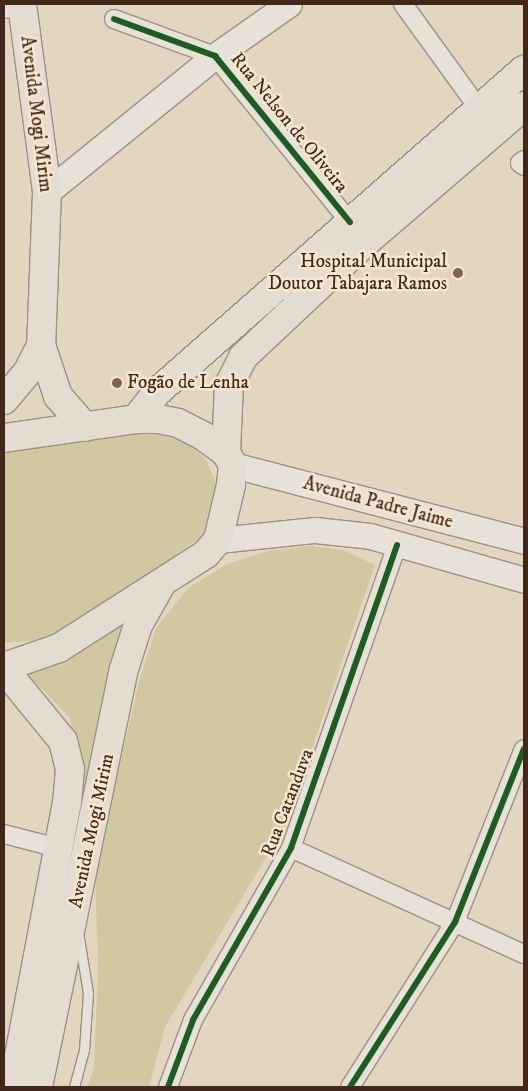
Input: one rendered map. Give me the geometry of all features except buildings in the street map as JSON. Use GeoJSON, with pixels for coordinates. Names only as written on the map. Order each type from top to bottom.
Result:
{"type":"FeatureCollection","features":[{"type":"Feature","properties":{"kind":"main road"},"geometry":{"type":"LineString","coordinates":[[47,192],[215,56],[289,4]]}},
{"type":"Feature","properties":{"kind":"main road","name":"Avenida Mogi Mirim"},"geometry":{"type":"LineString","coordinates":[[16,7],[47,192],[40,345],[58,396],[85,427]]}},
{"type":"Feature","properties":{"kind":"main road"},"geometry":{"type":"LineString","coordinates":[[136,419],[157,392],[524,70]]}},
{"type":"Feature","properties":{"kind":"main road"},"geometry":{"type":"LineString","coordinates":[[4,668],[59,648],[206,554],[218,540],[232,485],[229,385],[243,357],[360,246],[524,106]]}},
{"type":"Feature","properties":{"kind":"main road","name":"Avenida Mogi Mirim"},"geometry":{"type":"LineString","coordinates":[[4,400],[27,373],[40,345]]}},
{"type":"Feature","properties":{"kind":"main road"},"geometry":{"type":"LineString","coordinates":[[4,438],[136,419],[178,423],[230,459]]}},
{"type":"Feature","properties":{"kind":"main road","name":"Avenida Padre Jaime"},"geometry":{"type":"LineString","coordinates":[[230,459],[524,540]]}},
{"type":"Feature","properties":{"kind":"main road","name":"Avenida Padre Jaime"},"geometry":{"type":"LineString","coordinates":[[218,540],[315,530],[370,536],[524,580]]}},
{"type":"Feature","properties":{"kind":"main road","name":"Avenida Mogi Mirim"},"geometry":{"type":"LineString","coordinates":[[38,1087],[75,916],[123,672],[138,625],[163,582]]}},
{"type":"Feature","properties":{"kind":"main road","name":"Avenida Mogi Mirim"},"geometry":{"type":"LineString","coordinates":[[4,668],[63,741],[70,769],[68,802],[13,1087]]}},
{"type":"Feature","properties":{"kind":"street"},"geometry":{"type":"LineString","coordinates":[[403,4],[479,109]]}},
{"type":"Feature","properties":{"kind":"street","name":"Rua Nelson de Oliveira"},"geometry":{"type":"LineString","coordinates":[[114,19],[215,56],[350,222]]}},
{"type":"Feature","properties":{"kind":"street","name":"Rua Catanduva"},"geometry":{"type":"LineString","coordinates":[[168,1087],[193,1020],[291,848],[397,545]]}},
{"type":"Feature","properties":{"kind":"street"},"geometry":{"type":"LineString","coordinates":[[350,1087],[456,922],[524,749]]}},
{"type":"Feature","properties":{"kind":"street"},"geometry":{"type":"LineString","coordinates":[[4,834],[58,848]]}},
{"type":"Feature","properties":{"kind":"street"},"geometry":{"type":"LineString","coordinates":[[291,848],[524,954]]}},
{"type":"Feature","properties":{"kind":"lane"},"geometry":{"type":"LineString","coordinates":[[74,1087],[84,1050],[88,993],[75,916]]}},
{"type":"Feature","properties":{"kind":"shaded area"},"geometry":{"type":"Polygon","coordinates":[[[145,430],[184,439],[206,460],[218,487],[206,534],[60,634],[40,640],[4,643],[4,453],[145,430]]]}},
{"type":"Feature","properties":{"kind":"shaded area"},"geometry":{"type":"Polygon","coordinates":[[[310,546],[343,550],[375,565],[286,824],[165,1027],[149,1087],[87,1087],[94,1068],[98,966],[95,870],[140,678],[156,628],[188,588],[227,564],[267,551],[310,546]]]}},
{"type":"Feature","properties":{"kind":"shaded area"},"geometry":{"type":"Polygon","coordinates":[[[124,623],[83,810],[80,767],[70,718],[22,668],[61,663],[124,623]]]}},
{"type":"Feature","properties":{"kind":"cycle path"},"geometry":{"type":"LineString","coordinates":[[114,19],[215,56],[350,222]]}},
{"type":"Feature","properties":{"kind":"cycle path"},"geometry":{"type":"LineString","coordinates":[[168,1087],[193,1020],[291,848],[397,545]]}},
{"type":"Feature","properties":{"kind":"cycle path"},"geometry":{"type":"LineString","coordinates":[[350,1087],[455,922],[524,749]]}},
{"type":"Feature","properties":{"kind":"place","name":"Hospital Municipal Doutor Tabajara Ramos"},"geometry":{"type":"Point","coordinates":[458,273]}},
{"type":"Feature","properties":{"kind":"place","name":"Fogão de Lenha"},"geometry":{"type":"Point","coordinates":[117,383]}}]}
